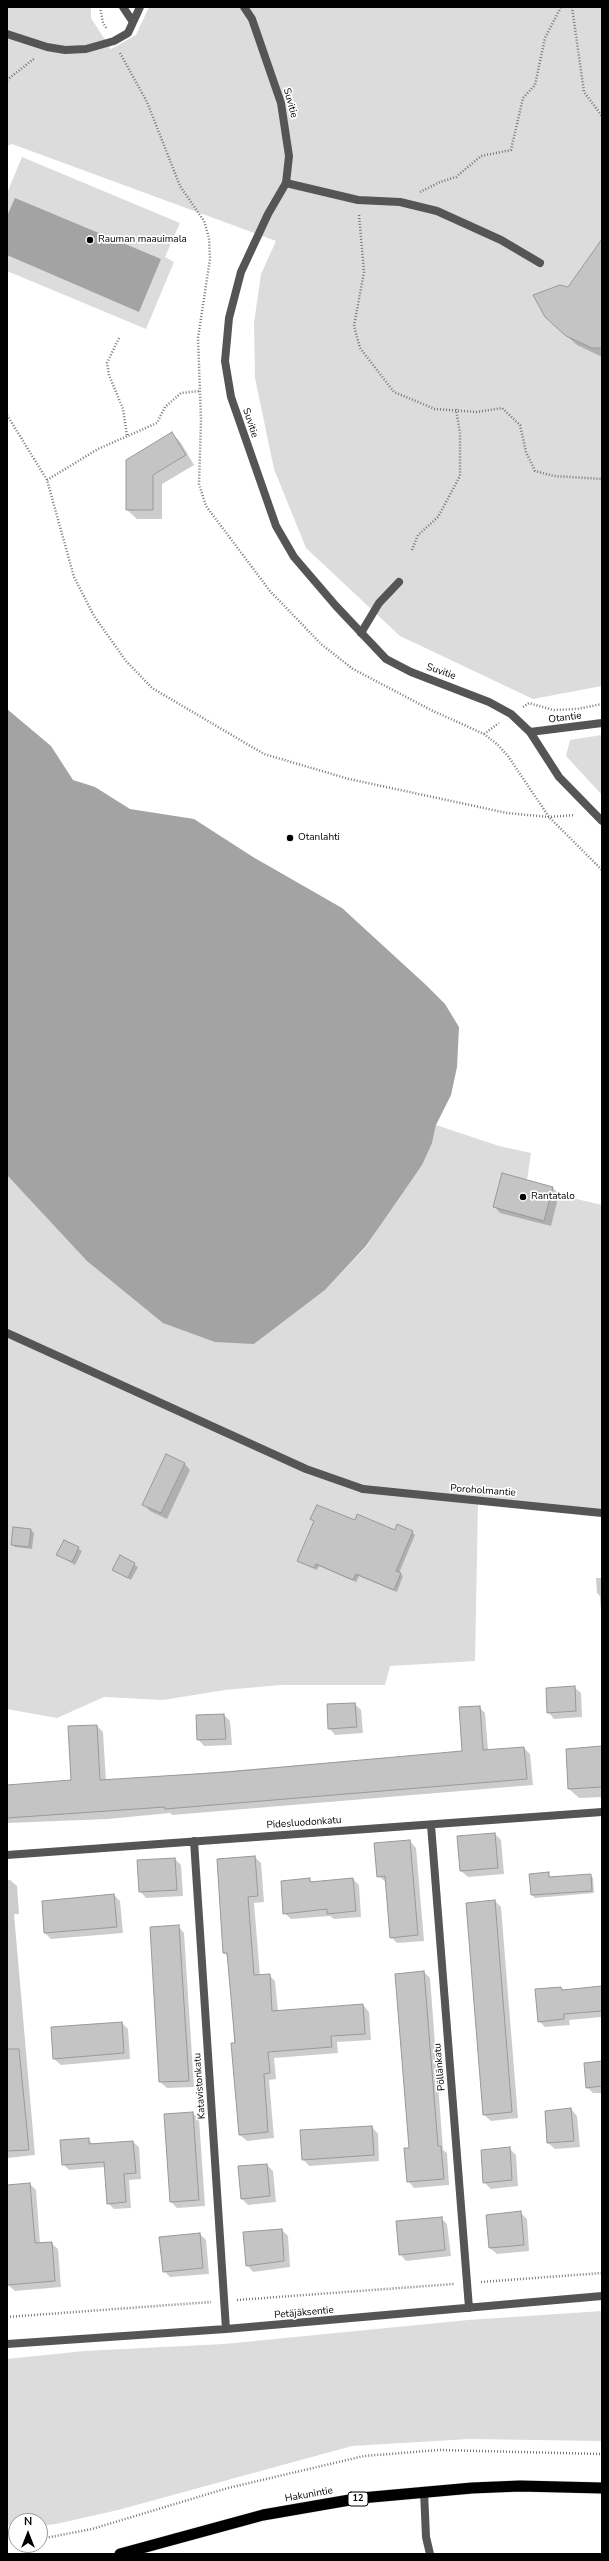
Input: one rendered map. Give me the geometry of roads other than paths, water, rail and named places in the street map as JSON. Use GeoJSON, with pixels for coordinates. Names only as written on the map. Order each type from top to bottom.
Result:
{"type":"FeatureCollection","features":[{"type":"Feature","properties":{"kind":"highway","name":"Hakunintie"},"geometry":{"type":"LineString","coordinates":[[120,2554],[263,2515],[319,2504],[424,2491],[520,2486],[602,2488]]}},
{"type":"Feature","properties":{"kind":"street"},"geometry":{"type":"LineString","coordinates":[[123,7],[134,22]]}},
{"type":"Feature","properties":{"kind":"street"},"geometry":{"type":"LineString","coordinates":[[7,34],[47,47],[65,50],[86,49],[114,41],[128,33],[140,7]]}},
{"type":"Feature","properties":{"kind":"street","name":"Suvitie"},"geometry":{"type":"LineString","coordinates":[[244,7],[252,19],[281,103],[290,156],[286,183],[268,214],[241,272],[230,318],[225,361],[231,397],[276,526],[294,556],[361,633],[386,659],[411,672],[489,702],[511,714],[530,732],[559,777],[602,821]]}},
{"type":"Feature","properties":{"kind":"street"},"geometry":{"type":"LineString","coordinates":[[286,183],[358,200],[400,202],[437,210],[501,240],[540,263]]}},
{"type":"Feature","properties":{"kind":"street"},"geometry":{"type":"LineString","coordinates":[[361,633],[380,603],[399,582]]}},
{"type":"Feature","properties":{"kind":"street","name":"Otantie"},"geometry":{"type":"LineString","coordinates":[[530,732],[602,723]]}},
{"type":"Feature","properties":{"kind":"street","name":"Poroholmantie"},"geometry":{"type":"LineString","coordinates":[[7,1333],[306,1469],[363,1489],[602,1513]]}},
{"type":"Feature","properties":{"kind":"street","name":"Pidesluodonkatu"},"geometry":{"type":"LineString","coordinates":[[7,1855],[602,1812]]}},
{"type":"Feature","properties":{"kind":"street","name":"Pöllänkatu"},"geometry":{"type":"LineString","coordinates":[[431,1825],[469,2308]]}},
{"type":"Feature","properties":{"kind":"street","name":"Katavistonkatu"},"geometry":{"type":"LineString","coordinates":[[194,1841],[226,2329]]}},
{"type":"Feature","properties":{"kind":"street","name":"Petäjäksentie"},"geometry":{"type":"LineString","coordinates":[[7,2344],[226,2329],[602,2296]]}},
{"type":"Feature","properties":{"kind":"street"},"geometry":{"type":"LineString","coordinates":[[424,2491],[426,2537],[430,2554]]}},
{"type":"Feature","properties":{"kind":"place","name":"Rauman maauimala"},"geometry":{"type":"Point","coordinates":[90,240]}},
{"type":"Feature","properties":{"kind":"place","name":"Otanlahti"},"geometry":{"type":"Point","coordinates":[290,838]}},
{"type":"Feature","properties":{"kind":"place","name":"Rantatalo"},"geometry":{"type":"Point","coordinates":[523,1197]}}]}
